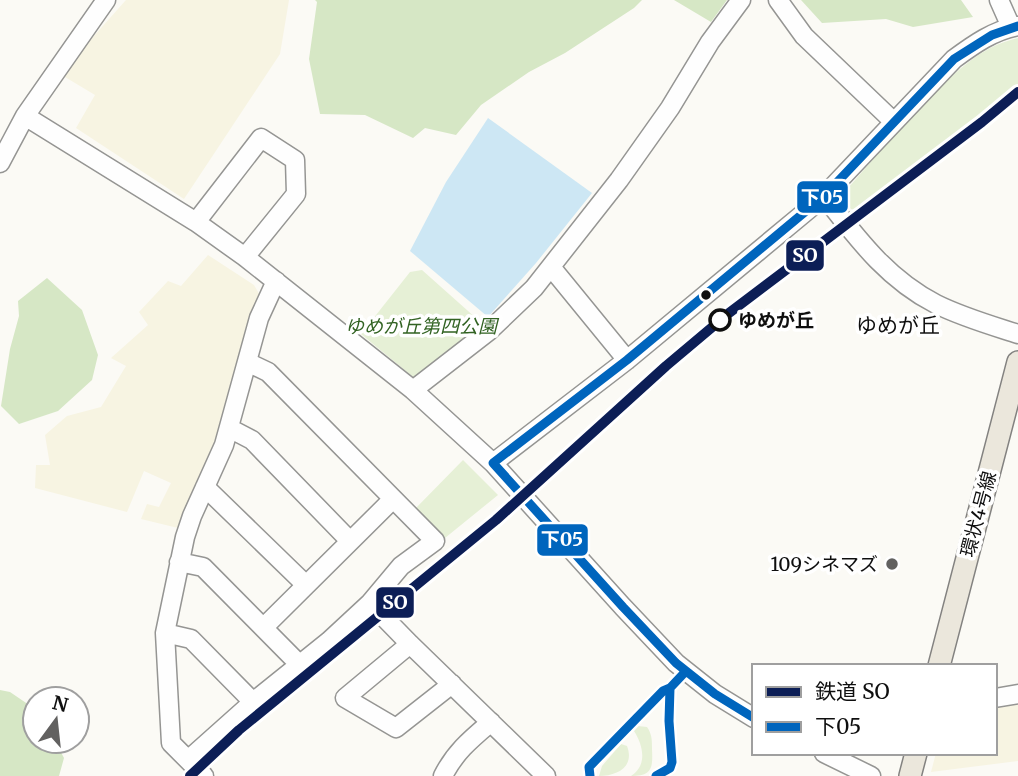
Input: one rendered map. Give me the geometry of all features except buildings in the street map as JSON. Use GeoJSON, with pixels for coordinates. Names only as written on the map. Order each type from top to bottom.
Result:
{"type":"FeatureCollection","features":[{"type":"Feature","properties":{"kind":"main road","name":"環状4号線"},"geometry":{"type":"LineString","coordinates":[[940,664],[1018,362]]}},
{"type":"Feature","properties":{"kind":"main road"},"geometry":{"type":"LineString","coordinates":[[910,776],[915,755]]}},
{"type":"Feature","properties":{"kind":"street"},"geometry":{"type":"LineString","coordinates":[[0,163],[25,116],[106,0]]}},
{"type":"Feature","properties":{"kind":"street"},"geometry":{"type":"LineString","coordinates":[[413,390],[489,331],[534,288],[626,170],[670,108],[710,42],[741,0]]}},
{"type":"Feature","properties":{"kind":"street"},"geometry":{"type":"LineString","coordinates":[[778,0],[804,36],[894,122]]}},
{"type":"Feature","properties":{"kind":"street"},"geometry":{"type":"LineString","coordinates":[[493,463],[627,360],[824,195],[954,59],[972,45],[1015,27],[999,0]]}},
{"type":"Feature","properties":{"kind":"street"},"geometry":{"type":"LineString","coordinates":[[25,116],[196,222],[245,257],[413,390],[493,463],[670,657],[715,694],[752,717]]}},
{"type":"Feature","properties":{"kind":"street"},"geometry":{"type":"LineString","coordinates":[[196,222],[261,138],[295,160],[296,194],[245,257]]}},
{"type":"Feature","properties":{"kind":"street"},"geometry":{"type":"LineString","coordinates":[[824,195],[863,246],[886,269],[911,288],[958,314],[1018,334]]}},
{"type":"Feature","properties":{"kind":"street"},"geometry":{"type":"LineString","coordinates":[[551,267],[627,360]]}},
{"type":"Feature","properties":{"kind":"street"},"geometry":{"type":"LineString","coordinates":[[204,776],[171,743],[165,633],[179,562],[192,516],[224,445],[259,317],[276,281]]}},
{"type":"Feature","properties":{"kind":"street"},"geometry":{"type":"LineString","coordinates":[[188,760],[370,603],[401,566],[435,541],[268,372],[247,362]]}},
{"type":"Feature","properties":{"kind":"street"},"geometry":{"type":"LineString","coordinates":[[229,428],[252,440],[350,541]]}},
{"type":"Feature","properties":{"kind":"street"},"geometry":{"type":"LineString","coordinates":[[205,487],[306,585]]}},
{"type":"Feature","properties":{"kind":"street"},"geometry":{"type":"LineString","coordinates":[[264,627],[393,499]]}},
{"type":"Feature","properties":{"kind":"street"},"geometry":{"type":"LineString","coordinates":[[179,562],[203,567],[300,665]]}},
{"type":"Feature","properties":{"kind":"street"},"geometry":{"type":"LineString","coordinates":[[370,603],[546,776]]}},
{"type":"Feature","properties":{"kind":"street"},"geometry":{"type":"LineString","coordinates":[[165,633],[191,639],[253,702]]}},
{"type":"Feature","properties":{"kind":"street"},"geometry":{"type":"LineString","coordinates":[[410,644],[345,698],[396,728],[453,684]]}},
{"type":"Feature","properties":{"kind":"street"},"geometry":{"type":"LineString","coordinates":[[997,698],[1018,694]]}},
{"type":"Feature","properties":{"kind":"street"},"geometry":{"type":"LineString","coordinates":[[443,776],[458,751],[491,722]]}},
{"type":"Feature","properties":{"kind":"street"},"geometry":{"type":"LineString","coordinates":[[828,755],[871,776]]}},
{"type":"Feature","properties":{"kind":"shaded area"},"geometry":{"type":"Polygon","coordinates":[[[126,0],[289,0],[280,54],[184,199],[76,128],[95,95],[60,74],[126,0]]]}},
{"type":"Feature","properties":{"kind":"shaded area"},"geometry":{"type":"Polygon","coordinates":[[[208,255],[254,285],[261,297],[214,445],[178,528],[141,519],[147,504],[159,507],[171,483],[144,471],[127,512],[35,488],[36,465],[50,465],[45,435],[67,416],[101,407],[126,366],[111,358],[148,325],[139,312],[168,281],[181,286],[208,255]]]}},
{"type":"Feature","properties":{"kind":"shaded area"},"geometry":{"type":"Polygon","coordinates":[[[1018,702],[1018,761],[931,772],[935,755],[997,755],[997,706],[1018,702]]]}},
{"type":"Feature","properties":{"kind":"green space"},"geometry":{"type":"Polygon","coordinates":[[[315,0],[642,0],[565,53],[529,72],[481,105],[456,135],[425,128],[413,138],[365,115],[320,114],[309,59],[317,2],[315,0]]]}},
{"type":"Feature","properties":{"kind":"green space"},"geometry":{"type":"Polygon","coordinates":[[[674,0],[727,0],[711,22],[674,0]]]}},
{"type":"Feature","properties":{"kind":"green space"},"geometry":{"type":"Polygon","coordinates":[[[801,0],[961,0],[973,17],[913,27],[886,19],[822,23],[801,0]]]}},
{"type":"Feature","properties":{"kind":"green space"},"geometry":{"type":"Polygon","coordinates":[[[1018,38],[1018,84],[859,211],[851,209],[849,187],[916,112],[967,63],[991,48],[1018,38]]]}},
{"type":"Feature","properties":{"kind":"green space","name":"ゆめが丘第四公園"},"geometry":{"type":"Polygon","coordinates":[[[422,270],[486,327],[424,376],[413,377],[361,334],[410,272],[422,270]]]}},
{"type":"Feature","properties":{"kind":"green space"},"geometry":{"type":"Polygon","coordinates":[[[47,278],[82,310],[98,355],[92,380],[58,411],[19,424],[1,406],[10,349],[19,316],[18,301],[47,278]]]}},
{"type":"Feature","properties":{"kind":"green space"},"geometry":{"type":"Polygon","coordinates":[[[463,460],[498,495],[445,538],[414,510],[463,460]]]}},
{"type":"Feature","properties":{"kind":"green space"},"geometry":{"type":"Polygon","coordinates":[[[0,690],[10,692],[21,699],[21,755],[62,755],[64,758],[59,776],[0,776],[0,690]]]}},
{"type":"Feature","properties":{"kind":"green space"},"geometry":{"type":"Polygon","coordinates":[[[638,726],[647,727],[650,732],[652,761],[650,770],[638,776],[631,776],[642,761],[640,742],[634,731],[638,726]]]}},
{"type":"Feature","properties":{"kind":"green space"},"geometry":{"type":"Polygon","coordinates":[[[621,744],[627,746],[629,753],[626,765],[618,772],[599,776],[602,766],[621,744]]]}},
{"type":"Feature","properties":{"kind":"water"},"geometry":{"type":"Polygon","coordinates":[[[488,118],[592,193],[488,317],[410,251],[446,182],[488,118]]]}},
{"type":"Feature","properties":{"kind":"rail line","name":"SO"},"geometry":{"type":"LineString","coordinates":[[190,776],[239,730],[496,520],[666,366],[729,313],[1018,92]]}},
{"type":"Feature","properties":{"kind":"transit line","name":"下05"},"geometry":{"type":"LineString","coordinates":[[752,717],[715,694],[676,663],[493,463],[627,360],[824,196],[954,59],[992,35],[1018,26]]}},
{"type":"Feature","properties":{"kind":"transit line","name":"下05"},"geometry":{"type":"LineString","coordinates":[[590,776],[589,767],[686,671]]}},
{"type":"Feature","properties":{"kind":"transit line","name":"下05"},"geometry":{"type":"LineString","coordinates":[[656,776],[670,768],[672,762],[670,688]]}},
{"type":"Feature","properties":{"kind":"place","name":"ゆめが丘"},"geometry":{"type":"Point","coordinates":[720,320]}},
{"type":"Feature","properties":{"kind":"place","name":"109シネマズ"},"geometry":{"type":"Point","coordinates":[892,564]}},
{"type":"Feature","properties":{"kind":"district","name":"ゆめが丘"},"geometry":{"type":"Point","coordinates":[898,325]}}]}
